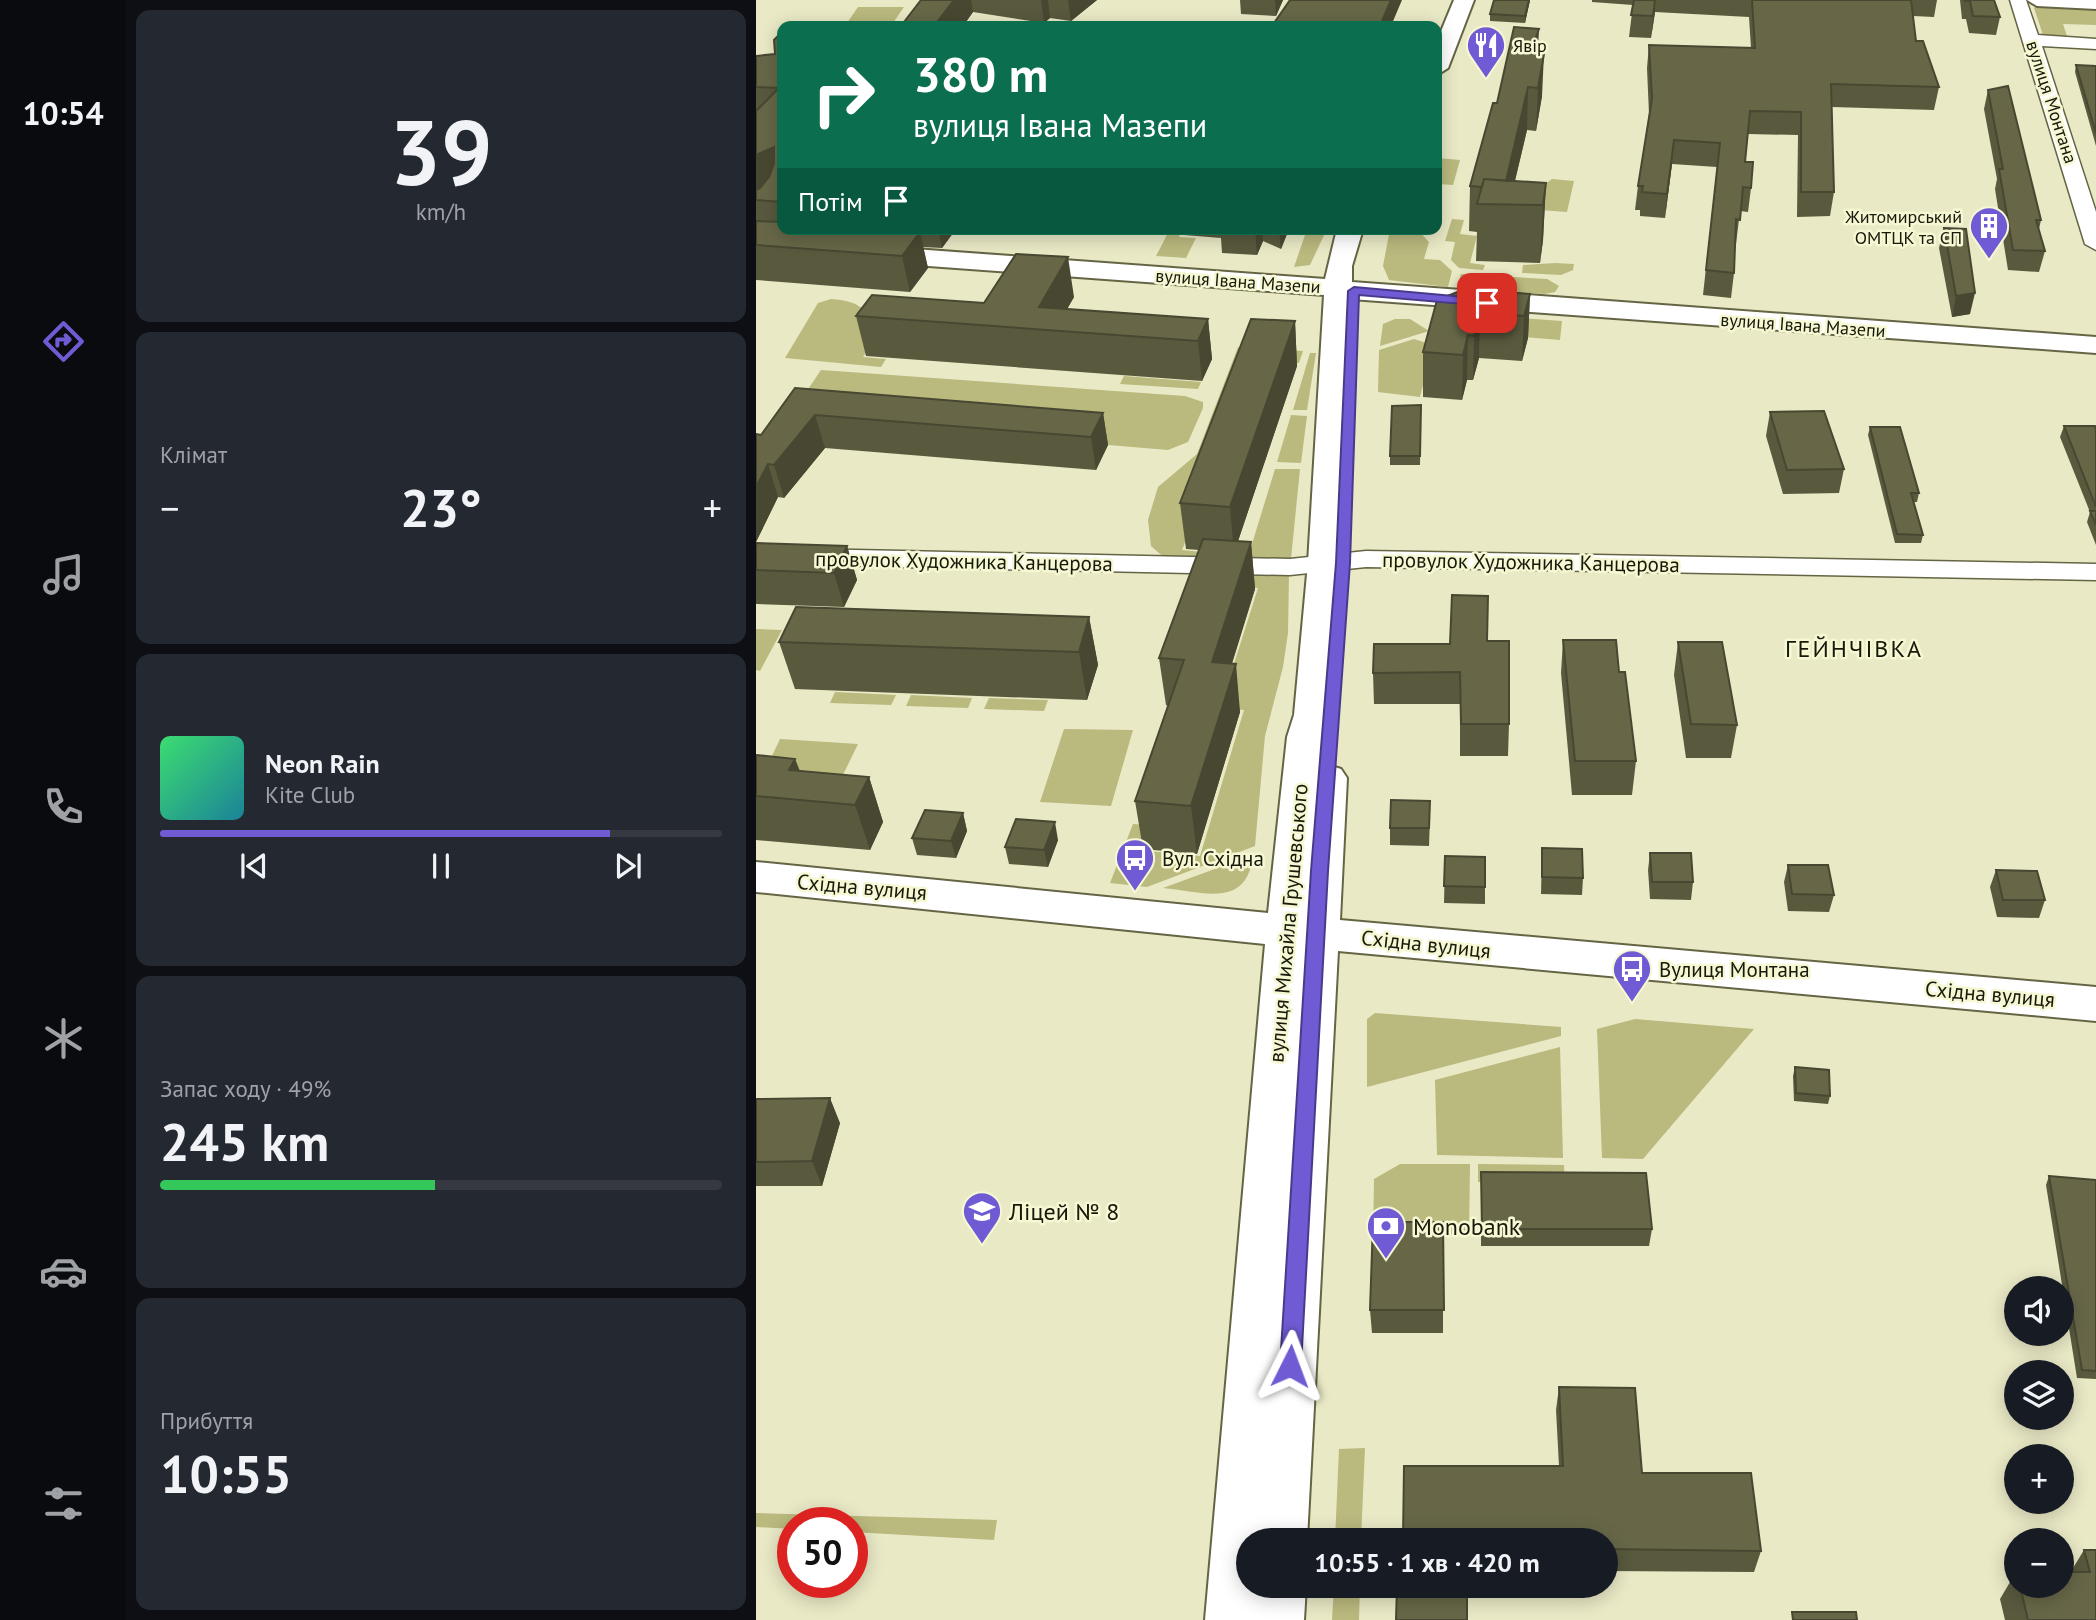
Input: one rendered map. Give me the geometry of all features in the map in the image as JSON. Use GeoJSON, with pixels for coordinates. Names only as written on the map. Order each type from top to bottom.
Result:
{"type":"FeatureCollection","features":[{"type":"Feature","properties":{"kind":"main road"},"geometry":{"type":"LineString","coordinates":[[1442,29],[1454,0]]}},
{"type":"Feature","properties":{"kind":"main road"},"geometry":{"type":"LineString","coordinates":[[1442,55],[1464,0]]}},
{"type":"Feature","properties":{"kind":"main road"},"geometry":{"type":"LineString","coordinates":[[2037,0],[2096,3]]}},
{"type":"Feature","properties":{"kind":"main road","name":"вулиця Михайла Грушевського"},"geometry":{"type":"LineString","coordinates":[[1346,290],[1340,256],[1348,235]]}},
{"type":"Feature","properties":{"kind":"main road","name":"вулиця Михайла Грушевського"},"geometry":{"type":"LineString","coordinates":[[1233,1620],[1301,940],[1334,563],[1346,290],[1363,235]]}},
{"type":"Feature","properties":{"kind":"main road","name":"вулиця Івана Мазепи"},"geometry":{"type":"LineString","coordinates":[[852,252],[1408,297],[2096,345]]}},
{"type":"Feature","properties":{"kind":"main road","name":"Східна вулиця"},"geometry":{"type":"LineString","coordinates":[[756,877],[1301,940],[2096,1021]]}},
{"type":"Feature","properties":{"kind":"main road","name":"Східна вулиця"},"geometry":{"type":"LineString","coordinates":[[756,898],[2096,1004]]}},
{"type":"Feature","properties":{"kind":"main road","name":"вулиця Михайла Грушевського"},"geometry":{"type":"LineString","coordinates":[[1280,1528],[1301,940]]}},
{"type":"Feature","properties":{"kind":"main road"},"geometry":{"type":"LineString","coordinates":[[1276,1620],[1277,1598]]}},
{"type":"Feature","properties":{"kind":"street","name":"вулиця Монтана"},"geometry":{"type":"LineString","coordinates":[[2018,0],[2096,244]]}},
{"type":"Feature","properties":{"kind":"street"},"geometry":{"type":"LineString","coordinates":[[2032,40],[2096,44]]}},
{"type":"Feature","properties":{"kind":"street"},"geometry":{"type":"LineString","coordinates":[[2070,157],[2096,159]]}},
{"type":"Feature","properties":{"kind":"street","name":"провулок Художника Канцерова"},"geometry":{"type":"LineString","coordinates":[[756,556],[1290,567],[1380,560],[2096,572]]}},
{"type":"Feature","properties":{"kind":"shaded area"},"geometry":{"type":"Polygon","coordinates":[[[858,7],[904,7],[894,21],[848,21],[858,7]]]}},
{"type":"Feature","properties":{"kind":"shaded area"},"geometry":{"type":"Polygon","coordinates":[[[2034,8],[2096,10],[2096,25],[2063,24],[2068,39],[2043,35],[2034,8]]]}},
{"type":"Feature","properties":{"kind":"shaded area"},"geometry":{"type":"Polygon","coordinates":[[[1442,158],[1460,160],[1453,185],[1442,184],[1442,158]]]}},
{"type":"Feature","properties":{"kind":"shaded area"},"geometry":{"type":"Polygon","coordinates":[[[1552,179],[1574,181],[1567,212],[1540,210],[1545,184],[1552,179]]]}},
{"type":"Feature","properties":{"kind":"shaded area"},"geometry":{"type":"Polygon","coordinates":[[[1452,219],[1464,220],[1460,234],[1477,236],[1470,263],[1485,265],[1483,270],[1459,268],[1451,260],[1455,242],[1445,241],[1452,219]]]}},
{"type":"Feature","properties":{"kind":"shaded area"},"geometry":{"type":"Polygon","coordinates":[[[1167,235],[1196,238],[1186,258],[1156,256],[1167,235]]]}},
{"type":"Feature","properties":{"kind":"shaded area"},"geometry":{"type":"Polygon","coordinates":[[[1305,235],[1324,235],[1310,265],[1294,267],[1305,235]]]}},
{"type":"Feature","properties":{"kind":"shaded area"},"geometry":{"type":"Polygon","coordinates":[[[1389,235],[1423,235],[1429,242],[1424,259],[1440,260],[1452,271],[1448,287],[1389,280],[1383,266],[1389,235]]]}},
{"type":"Feature","properties":{"kind":"shaded area"},"geometry":{"type":"Polygon","coordinates":[[[1574,264],[1573,270],[1561,275],[1522,273],[1523,265],[1574,264]]]}},
{"type":"Feature","properties":{"kind":"shaded area"},"geometry":{"type":"Polygon","coordinates":[[[1461,274],[1547,279],[1559,286],[1555,292],[1544,294],[1457,288],[1461,274]]]}},
{"type":"Feature","properties":{"kind":"shaded area"},"geometry":{"type":"Polygon","coordinates":[[[831,299],[855,304],[866,312],[879,334],[863,357],[886,359],[881,367],[785,358],[818,303],[831,299]]]}},
{"type":"Feature","properties":{"kind":"shaded area"},"geometry":{"type":"Polygon","coordinates":[[[1491,316],[1562,321],[1560,340],[1462,332],[1491,316]]]}},
{"type":"Feature","properties":{"kind":"shaded area"},"geometry":{"type":"Polygon","coordinates":[[[1395,319],[1410,319],[1429,331],[1380,346],[1383,324],[1395,319]]]}},
{"type":"Feature","properties":{"kind":"shaded area"},"geometry":{"type":"Polygon","coordinates":[[[1414,339],[1433,345],[1420,397],[1378,392],[1379,350],[1414,339]]]}},
{"type":"Feature","properties":{"kind":"shaded area"},"geometry":{"type":"Polygon","coordinates":[[[1238,347],[1303,351],[1299,363],[1256,361],[1182,550],[1233,555],[1231,562],[1169,559],[1151,546],[1148,520],[1158,487],[1197,454],[1238,347]]]}},
{"type":"Feature","properties":{"kind":"shaded area"},"geometry":{"type":"Polygon","coordinates":[[[1310,353],[1316,353],[1307,410],[1293,410],[1310,353]]]}},
{"type":"Feature","properties":{"kind":"shaded area"},"geometry":{"type":"Polygon","coordinates":[[[821,370],[1185,396],[1203,402],[1203,408],[1188,442],[1168,450],[802,419],[773,441],[821,370]]]}},
{"type":"Feature","properties":{"kind":"shaded area"},"geometry":{"type":"Polygon","coordinates":[[[1124,376],[1201,382],[1198,389],[1120,384],[1124,376]]]}},
{"type":"Feature","properties":{"kind":"shaded area"},"geometry":{"type":"Polygon","coordinates":[[[1291,415],[1307,416],[1301,463],[1277,462],[1291,415]]]}},
{"type":"Feature","properties":{"kind":"shaded area"},"geometry":{"type":"Polygon","coordinates":[[[1275,469],[1300,469],[1291,559],[1248,557],[1275,469]]]}},
{"type":"Feature","properties":{"kind":"shaded area"},"geometry":{"type":"Polygon","coordinates":[[[1207,575],[1289,575],[1288,633],[1283,667],[1265,736],[1255,846],[1147,887],[1110,883],[1133,824],[1147,825],[1138,850],[1200,856],[1244,710],[1220,708],[1258,588],[1205,584],[1207,575]]]}},
{"type":"Feature","properties":{"kind":"shaded area"},"geometry":{"type":"Polygon","coordinates":[[[756,629],[782,630],[760,671],[756,670],[756,629]]]}},
{"type":"Feature","properties":{"kind":"shaded area"},"geometry":{"type":"Polygon","coordinates":[[[835,692],[896,695],[891,705],[830,703],[835,692]]]}},
{"type":"Feature","properties":{"kind":"shaded area"},"geometry":{"type":"Polygon","coordinates":[[[911,695],[972,698],[968,708],[906,706],[911,695]]]}},
{"type":"Feature","properties":{"kind":"shaded area"},"geometry":{"type":"Polygon","coordinates":[[[989,698],[1048,700],[1044,711],[984,709],[989,698]]]}},
{"type":"Feature","properties":{"kind":"shaded area"},"geometry":{"type":"Polygon","coordinates":[[[1064,729],[1133,730],[1111,806],[1040,802],[1064,729]]]}},
{"type":"Feature","properties":{"kind":"shaded area"},"geometry":{"type":"Polygon","coordinates":[[[780,739],[858,744],[839,783],[763,775],[780,739]]]}},
{"type":"Feature","properties":{"kind":"shaded area"},"geometry":{"type":"Polygon","coordinates":[[[1253,855],[1249,872],[1242,884],[1233,890],[1208,894],[1163,888],[1253,855]]]}},
{"type":"Feature","properties":{"kind":"shaded area"},"geometry":{"type":"Polygon","coordinates":[[[1375,1013],[1561,1027],[1561,1036],[1367,1087],[1367,1019],[1375,1013]]]}},
{"type":"Feature","properties":{"kind":"shaded area"},"geometry":{"type":"Polygon","coordinates":[[[1635,1019],[1754,1029],[1643,1159],[1602,1158],[1597,1029],[1635,1019]]]}},
{"type":"Feature","properties":{"kind":"shaded area"},"geometry":{"type":"Polygon","coordinates":[[[1560,1047],[1563,1158],[1437,1155],[1435,1080],[1560,1047]]]}},
{"type":"Feature","properties":{"kind":"shaded area"},"geometry":{"type":"Polygon","coordinates":[[[1400,1164],[1470,1164],[1469,1234],[1373,1235],[1374,1179],[1400,1164]]]}},
{"type":"Feature","properties":{"kind":"shaded area"},"geometry":{"type":"Polygon","coordinates":[[[1478,1164],[1564,1165],[1565,1184],[1478,1182],[1478,1164]]]}},
{"type":"Feature","properties":{"kind":"shaded area"},"geometry":{"type":"Polygon","coordinates":[[[1365,1448],[1362,1528],[1336,1528],[1339,1449],[1365,1448]]]}},
{"type":"Feature","properties":{"kind":"shaded area"},"geometry":{"type":"Polygon","coordinates":[[[756,1513],[777,1514],[777,1528],[756,1527],[756,1513]]]}},
{"type":"Feature","properties":{"kind":"shaded area"},"geometry":{"type":"Polygon","coordinates":[[[868,1516],[997,1520],[994,1540],[868,1533],[868,1516]]]}},
{"type":"Feature","properties":{"kind":"shaded area"},"geometry":{"type":"Polygon","coordinates":[[[1333,1598],[1360,1598],[1359,1620],[1332,1620],[1333,1598]]]}},
{"type":"Feature","properties":{"kind":"building"},"geometry":{"type":"Polygon","coordinates":[[[921,0],[954,0],[938,21],[905,21],[921,0]]]}},
{"type":"Feature","properties":{"kind":"building"},"geometry":{"type":"Polygon","coordinates":[[[1290,0],[1391,0],[1382,21],[1275,21],[1290,0]]]}},
{"type":"Feature","properties":{"kind":"building"},"geometry":{"type":"Polygon","coordinates":[[[1494,0],[1529,0],[1525,16],[1490,14],[1494,0]]]}},
{"type":"Feature","properties":{"kind":"building"},"geometry":{"type":"Polygon","coordinates":[[[1634,0],[1655,0],[1653,16],[1631,15],[1634,0]]]}},
{"type":"Feature","properties":{"kind":"building"},"geometry":{"type":"Polygon","coordinates":[[[1752,0],[1911,0],[1916,41],[1923,41],[1939,87],[1831,84],[1834,192],[1801,192],[1801,112],[1750,111],[1745,162],[1753,162],[1751,188],[1743,187],[1740,220],[1736,219],[1734,273],[1706,270],[1720,143],[1674,140],[1667,194],[1642,192],[1643,186],[1638,186],[1652,99],[1649,45],[1755,48],[1752,0]]]}},
{"type":"Feature","properties":{"kind":"building"},"geometry":{"type":"Polygon","coordinates":[[[1965,0],[1994,0],[2000,17],[1973,16],[1970,1],[1965,0]]]}},
{"type":"Feature","properties":{"kind":"building"},"geometry":{"type":"Polygon","coordinates":[[[1514,27],[1539,29],[1530,53],[1544,54],[1538,88],[1528,87],[1506,181],[1484,179],[1482,187],[1470,186],[1493,103],[1497,103],[1514,27]]]}},
{"type":"Feature","properties":{"kind":"building"},"geometry":{"type":"Polygon","coordinates":[[[777,37],[777,88],[756,87],[756,56],[775,54],[774,40],[777,37]]]}},
{"type":"Feature","properties":{"kind":"building"},"geometry":{"type":"Polygon","coordinates":[[[2076,65],[2096,66],[2096,133],[2076,65]]]}},
{"type":"Feature","properties":{"kind":"building"},"geometry":{"type":"Polygon","coordinates":[[[2008,86],[2041,220],[2036,220],[2045,251],[2013,250],[1999,169],[2003,169],[1988,90],[2008,86]]]}},
{"type":"Feature","properties":{"kind":"building"},"geometry":{"type":"Polygon","coordinates":[[[777,90],[777,202],[756,200],[756,190],[769,177],[774,163],[774,147],[756,157],[756,111],[777,90]]]}},
{"type":"Feature","properties":{"kind":"building"},"geometry":{"type":"Polygon","coordinates":[[[1484,179],[1546,183],[1543,205],[1477,204],[1484,179]]]}},
{"type":"Feature","properties":{"kind":"building"},"geometry":{"type":"Polygon","coordinates":[[[756,221],[777,222],[777,235],[918,235],[902,256],[756,245],[756,221]]]}},
{"type":"Feature","properties":{"kind":"building"},"geometry":{"type":"Polygon","coordinates":[[[1944,228],[1966,229],[1975,293],[1956,296],[1944,228]]]}},
{"type":"Feature","properties":{"kind":"building"},"geometry":{"type":"Polygon","coordinates":[[[1016,254],[1068,257],[1039,307],[1208,319],[1198,341],[856,316],[872,295],[984,303],[1016,254]]]}},
{"type":"Feature","properties":{"kind":"building"},"geometry":{"type":"Polygon","coordinates":[[[1465,289],[1530,294],[1524,316],[1480,313],[1474,336],[1468,335],[1463,355],[1423,352],[1437,300],[1465,289]]]}},
{"type":"Feature","properties":{"kind":"building"},"geometry":{"type":"Polygon","coordinates":[[[1251,319],[1295,321],[1230,507],[1180,503],[1251,319]]]}},
{"type":"Feature","properties":{"kind":"building"},"geometry":{"type":"Polygon","coordinates":[[[795,388],[1103,413],[1091,437],[815,415],[774,465],[768,464],[756,487],[756,434],[761,435],[795,388]]]}},
{"type":"Feature","properties":{"kind":"building"},"geometry":{"type":"Polygon","coordinates":[[[1421,405],[1420,456],[1390,456],[1392,406],[1421,405]]]}},
{"type":"Feature","properties":{"kind":"building"},"geometry":{"type":"Polygon","coordinates":[[[1824,411],[1844,469],[1787,470],[1770,412],[1824,411]]]}},
{"type":"Feature","properties":{"kind":"building"},"geometry":{"type":"Polygon","coordinates":[[[2064,426],[2095,426],[2096,507],[2064,426]]]}},
{"type":"Feature","properties":{"kind":"building"},"geometry":{"type":"Polygon","coordinates":[[[1870,427],[1900,427],[1919,493],[1911,493],[1923,535],[1897,534],[1870,427]]]}},
{"type":"Feature","properties":{"kind":"building"},"geometry":{"type":"Polygon","coordinates":[[[2090,511],[2096,511],[2096,525],[2090,511]]]}},
{"type":"Feature","properties":{"kind":"building"},"geometry":{"type":"Polygon","coordinates":[[[1203,539],[1251,542],[1212,662],[1236,664],[1191,806],[1135,801],[1184,660],[1159,658],[1203,539]]]}},
{"type":"Feature","properties":{"kind":"building"},"geometry":{"type":"Polygon","coordinates":[[[756,543],[847,546],[834,573],[756,570],[756,543]]]}},
{"type":"Feature","properties":{"kind":"building"},"geometry":{"type":"Polygon","coordinates":[[[1452,595],[1488,596],[1487,641],[1509,641],[1509,724],[1461,724],[1460,672],[1373,673],[1374,644],[1450,644],[1452,595]]]}},
{"type":"Feature","properties":{"kind":"building"},"geometry":{"type":"Polygon","coordinates":[[[796,607],[1089,617],[1079,652],[779,642],[796,607]]]}},
{"type":"Feature","properties":{"kind":"building"},"geometry":{"type":"Polygon","coordinates":[[[1563,640],[1616,640],[1619,672],[1625,672],[1636,761],[1575,761],[1563,640]]]}},
{"type":"Feature","properties":{"kind":"building"},"geometry":{"type":"Polygon","coordinates":[[[1678,642],[1722,642],[1737,725],[1691,724],[1678,642]]]}},
{"type":"Feature","properties":{"kind":"building"},"geometry":{"type":"Polygon","coordinates":[[[756,755],[795,759],[789,770],[869,777],[855,805],[756,796],[756,755]]]}},
{"type":"Feature","properties":{"kind":"building"},"geometry":{"type":"Polygon","coordinates":[[[1391,800],[1430,801],[1429,828],[1390,828],[1391,800]]]}},
{"type":"Feature","properties":{"kind":"building"},"geometry":{"type":"Polygon","coordinates":[[[925,810],[963,813],[951,841],[912,838],[925,810]]]}},
{"type":"Feature","properties":{"kind":"building"},"geometry":{"type":"Polygon","coordinates":[[[1016,819],[1055,822],[1044,850],[1005,847],[1016,819]]]}},
{"type":"Feature","properties":{"kind":"building"},"geometry":{"type":"Polygon","coordinates":[[[1542,848],[1582,849],[1583,878],[1542,877],[1542,848]]]}},
{"type":"Feature","properties":{"kind":"building"},"geometry":{"type":"Polygon","coordinates":[[[1650,853],[1691,853],[1693,882],[1652,882],[1650,853]]]}},
{"type":"Feature","properties":{"kind":"building"},"geometry":{"type":"Polygon","coordinates":[[[1445,856],[1485,857],[1485,887],[1444,886],[1445,856]]]}},
{"type":"Feature","properties":{"kind":"building"},"geometry":{"type":"Polygon","coordinates":[[[1788,865],[1828,865],[1834,895],[1792,894],[1788,865]]]}},
{"type":"Feature","properties":{"kind":"building"},"geometry":{"type":"Polygon","coordinates":[[[1996,870],[2037,871],[2045,900],[2003,900],[1996,870]]]}},
{"type":"Feature","properties":{"kind":"building"},"geometry":{"type":"Polygon","coordinates":[[[1795,1067],[1829,1070],[1830,1096],[1796,1093],[1795,1067]]]}},
{"type":"Feature","properties":{"kind":"building"},"geometry":{"type":"Polygon","coordinates":[[[830,1098],[812,1161],[756,1162],[756,1099],[830,1098]]]}},
{"type":"Feature","properties":{"kind":"building"},"geometry":{"type":"Polygon","coordinates":[[[1481,1172],[1646,1173],[1652,1229],[1482,1229],[1481,1172]]]}},
{"type":"Feature","properties":{"kind":"building"},"geometry":{"type":"Polygon","coordinates":[[[2049,1176],[2096,1180],[2096,1371],[2082,1370],[2074,1323],[2074,1276],[2066,1276],[2049,1176]]]}},
{"type":"Feature","properties":{"kind":"building"},"geometry":{"type":"Polygon","coordinates":[[[1373,1222],[1443,1222],[1444,1310],[1370,1310],[1373,1222]]]}},
{"type":"Feature","properties":{"kind":"building"},"geometry":{"type":"Polygon","coordinates":[[[1559,1387],[1635,1388],[1642,1473],[1751,1473],[1761,1551],[1618,1549],[1618,1528],[1403,1528],[1404,1466],[1563,1466],[1559,1387]]]}},
{"type":"Feature","properties":{"kind":"building"},"geometry":{"type":"Polygon","coordinates":[[[2084,1550],[2096,1550],[2096,1620],[2028,1620],[2023,1598],[2074,1598],[2074,1572],[2090,1572],[2084,1550]]]}},
{"type":"Feature","properties":{"kind":"building"},"geometry":{"type":"Polygon","coordinates":[[[1397,1598],[1467,1598],[1467,1620],[1396,1620],[1397,1598]]]}},
{"type":"Feature","properties":{"kind":"building"},"geometry":{"type":"Polygon","coordinates":[[[1792,1612],[1856,1612],[1857,1620],[1793,1620],[1792,1612]]]}},
{"type":"Feature","properties":{"kind":"place","name":"Явір"},"geometry":{"type":"Point","coordinates":[1486,79]}},
{"type":"Feature","properties":{"kind":"place","name":"Житомирський ОМТЦК та СП"},"geometry":{"type":"Point","coordinates":[1989,260]}},
{"type":"Feature","properties":{"kind":"place","name":"Вул. Східна"},"geometry":{"type":"Point","coordinates":[1135,892]}},
{"type":"Feature","properties":{"kind":"place","name":"Вулиця Монтана"},"geometry":{"type":"Point","coordinates":[1632,1003]}},
{"type":"Feature","properties":{"kind":"place","name":"Ліцей № 8"},"geometry":{"type":"Point","coordinates":[982,1245]}},
{"type":"Feature","properties":{"kind":"place","name":"Monobank"},"geometry":{"type":"Point","coordinates":[1386,1260]}},
{"type":"Feature","properties":{"kind":"district","name":"ГЕЙНЧІВКА"},"geometry":{"type":"Point","coordinates":[1854,648]}},
{"type":"Feature","properties":{"kind":"route"},"geometry":{"type":"LineString","coordinates":[[1290,1366],[1320,871],[1343,563],[1354,291],[1487,303]]}}]}
